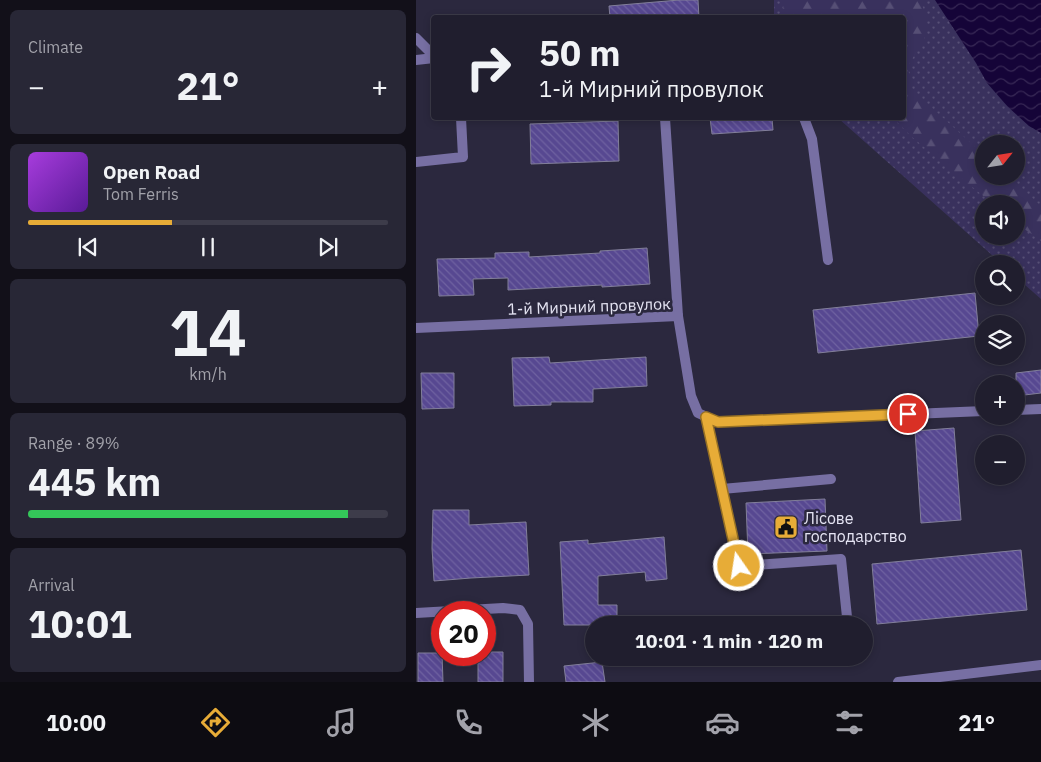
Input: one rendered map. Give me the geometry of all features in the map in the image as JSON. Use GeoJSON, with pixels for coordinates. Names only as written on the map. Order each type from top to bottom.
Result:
{"type":"FeatureCollection","features":[{"type":"Feature","properties":{"kind":"street"},"geometry":{"type":"LineString","coordinates":[[416,38],[431,54]]}},
{"type":"Feature","properties":{"kind":"street"},"geometry":{"type":"LineString","coordinates":[[416,60],[431,58]]}},
{"type":"Feature","properties":{"kind":"street"},"geometry":{"type":"LineString","coordinates":[[416,162],[463,157],[460,120]]}},
{"type":"Feature","properties":{"kind":"street"},"geometry":{"type":"LineString","coordinates":[[665,120],[678,316]]}},
{"type":"Feature","properties":{"kind":"street"},"geometry":{"type":"LineString","coordinates":[[805,120],[812,139],[828,260]]}},
{"type":"Feature","properties":{"kind":"street","name":"1-й Мирний провулок"},"geometry":{"type":"LineString","coordinates":[[416,328],[678,316],[690,396],[698,413],[706,417]]}},
{"type":"Feature","properties":{"kind":"street"},"geometry":{"type":"LineString","coordinates":[[1025,410],[1041,409]]}},
{"type":"Feature","properties":{"kind":"street"},"geometry":{"type":"LineString","coordinates":[[706,417],[718,422],[975,411]]}},
{"type":"Feature","properties":{"kind":"street"},"geometry":{"type":"LineString","coordinates":[[706,417],[739,566],[841,559],[847,616]]}},
{"type":"Feature","properties":{"kind":"street"},"geometry":{"type":"LineString","coordinates":[[722,489],[830,479]]}},
{"type":"Feature","properties":{"kind":"street"},"geometry":{"type":"LineString","coordinates":[[416,613],[503,608],[520,610],[528,624],[528,682]]}},
{"type":"Feature","properties":{"kind":"street"},"geometry":{"type":"LineString","coordinates":[[898,682],[1041,665]]}},
{"type":"Feature","properties":{"kind":"green space"},"geometry":{"type":"Polygon","coordinates":[[[774,0],[1041,0],[1041,299],[1025,285],[1025,255],[992,255],[981,245],[1025,245],[1025,195],[975,195],[975,240],[840,120],[906,120],[906,15],[774,15],[774,0]]]}},
{"type":"Feature","properties":{"kind":"green space"},"geometry":{"type":"Polygon","coordinates":[[[784,0],[920,0],[926,15],[925,37],[908,66],[911,89],[975,147],[975,185],[1018,185],[1041,206],[1041,241],[1025,229],[1025,195],[982,195],[912,137],[895,120],[906,120],[906,15],[782,15],[784,0]]]}},
{"type":"Feature","properties":{"kind":"water"},"geometry":{"type":"Polygon","coordinates":[[[935,0],[1041,0],[1041,133],[1029,126],[1008,107],[987,83],[935,0]]]}},
{"type":"Feature","properties":{"kind":"building"},"geometry":{"type":"Polygon","coordinates":[[[698,0],[699,15],[610,15],[609,6],[698,0]]]}},
{"type":"Feature","properties":{"kind":"building"},"geometry":{"type":"Polygon","coordinates":[[[710,120],[772,120],[773,130],[712,134],[710,120]]]}},
{"type":"Feature","properties":{"kind":"building"},"geometry":{"type":"Polygon","coordinates":[[[618,121],[619,161],[531,164],[530,124],[618,121]]]}},
{"type":"Feature","properties":{"kind":"building"},"geometry":{"type":"Polygon","coordinates":[[[647,248],[650,284],[508,290],[508,278],[473,279],[474,295],[439,296],[437,259],[495,258],[495,253],[529,252],[529,257],[647,248]]]}},
{"type":"Feature","properties":{"kind":"building"},"geometry":{"type":"Polygon","coordinates":[[[975,293],[977,315],[975,315],[975,336],[818,353],[813,310],[975,293]]]}},
{"type":"Feature","properties":{"kind":"building"},"geometry":{"type":"Polygon","coordinates":[[[549,357],[550,363],[646,357],[647,386],[593,389],[593,402],[551,402],[551,405],[514,406],[512,358],[549,357]]]}},
{"type":"Feature","properties":{"kind":"building"},"geometry":{"type":"Polygon","coordinates":[[[1041,370],[1041,393],[1025,395],[1025,375],[1016,375],[1016,373],[1041,370]]]}},
{"type":"Feature","properties":{"kind":"building"},"geometry":{"type":"Polygon","coordinates":[[[421,373],[454,373],[454,408],[422,409],[421,373]]]}},
{"type":"Feature","properties":{"kind":"building"},"geometry":{"type":"Polygon","coordinates":[[[954,428],[961,520],[921,523],[915,431],[954,428]]]}},
{"type":"Feature","properties":{"kind":"building"},"geometry":{"type":"Polygon","coordinates":[[[825,499],[827,551],[748,554],[746,503],[825,499]]]}},
{"type":"Feature","properties":{"kind":"building"},"geometry":{"type":"Polygon","coordinates":[[[433,510],[469,510],[469,525],[526,522],[529,575],[434,581],[432,548],[433,510]]]}},
{"type":"Feature","properties":{"kind":"building"},"geometry":{"type":"Polygon","coordinates":[[[664,537],[667,579],[646,581],[645,572],[598,576],[598,605],[617,605],[617,616],[585,616],[585,625],[564,625],[560,542],[588,540],[588,544],[664,537]]]}},
{"type":"Feature","properties":{"kind":"building"},"geometry":{"type":"Polygon","coordinates":[[[1021,550],[1027,610],[877,624],[872,564],[1021,550]]]}},
{"type":"Feature","properties":{"kind":"building"},"geometry":{"type":"Polygon","coordinates":[[[496,652],[503,652],[503,682],[478,682],[478,666],[496,666],[496,652]]]}},
{"type":"Feature","properties":{"kind":"building"},"geometry":{"type":"Polygon","coordinates":[[[418,653],[431,653],[431,666],[442,666],[443,682],[418,682],[418,653]]]}},
{"type":"Feature","properties":{"kind":"building"},"geometry":{"type":"Polygon","coordinates":[[[585,664],[585,666],[603,666],[605,682],[566,682],[564,666],[585,664]]]}},
{"type":"Feature","properties":{"kind":"place","name":"Лісове господарство"},"geometry":{"type":"Point","coordinates":[786,527]}},
{"type":"Feature","properties":{"kind":"route"},"geometry":{"type":"LineString","coordinates":[[739,566],[706,417],[718,422],[908,414]]}}]}
